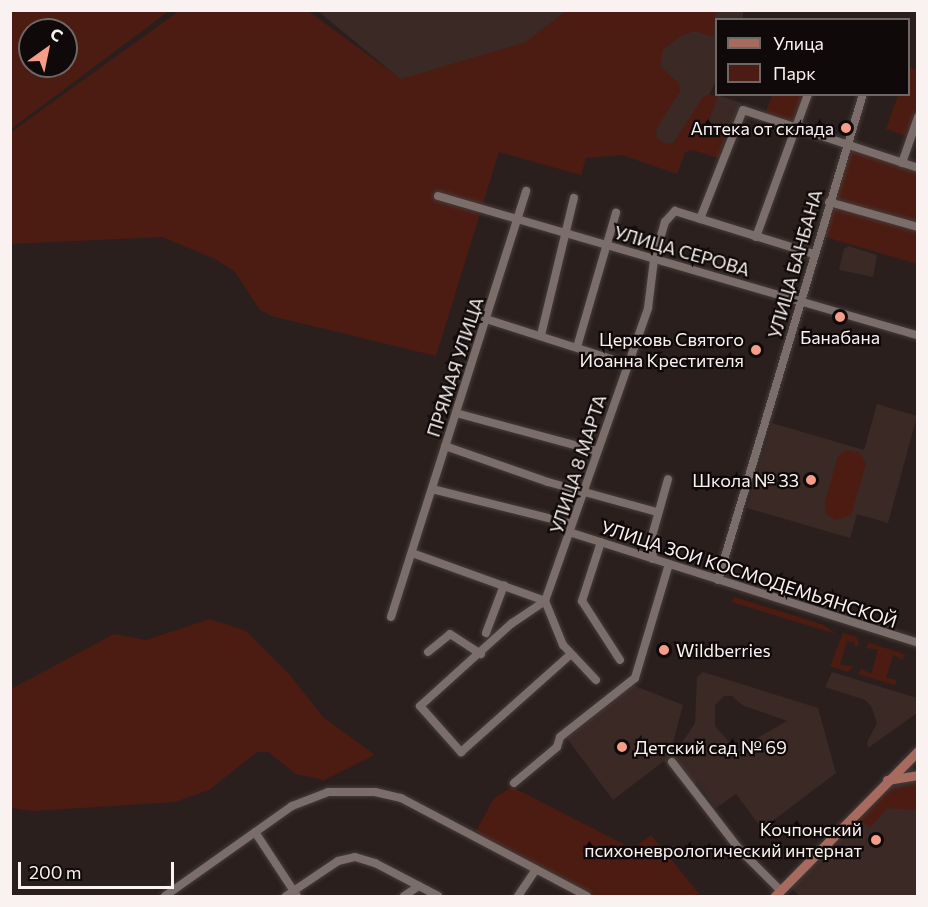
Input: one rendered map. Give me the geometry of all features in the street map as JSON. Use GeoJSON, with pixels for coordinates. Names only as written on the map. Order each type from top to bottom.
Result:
{"type":"FeatureCollection","features":[{"type":"Feature","properties":{"kind":"main road"},"geometry":{"type":"LineString","coordinates":[[777,893],[885,781],[918,751]]}},
{"type":"Feature","properties":{"kind":"main road"},"geometry":{"type":"LineString","coordinates":[[885,781],[918,775]]}},
{"type":"Feature","properties":{"kind":"street"},"geometry":{"type":"LineString","coordinates":[[756,237],[798,128],[807,96]]}},
{"type":"Feature","properties":{"kind":"street","name":"УЛИЦА БАНБАНА"},"geometry":{"type":"LineString","coordinates":[[718,580],[861,96]]}},
{"type":"Feature","properties":{"kind":"street"},"geometry":{"type":"LineString","coordinates":[[814,254],[700,219],[743,110],[918,168]]}},
{"type":"Feature","properties":{"kind":"street"},"geometry":{"type":"LineString","coordinates":[[902,163],[918,117]]}},
{"type":"Feature","properties":{"kind":"street","name":"ПРЯМАЯ УЛИЦА"},"geometry":{"type":"LineString","coordinates":[[391,616],[526,191]]}},
{"type":"Feature","properties":{"kind":"street","name":"УЛИЦА СЕРОВА"},"geometry":{"type":"LineString","coordinates":[[438,196],[918,335]]}},
{"type":"Feature","properties":{"kind":"street"},"geometry":{"type":"LineString","coordinates":[[541,335],[574,198]]}},
{"type":"Feature","properties":{"kind":"street"},"geometry":{"type":"LineString","coordinates":[[829,202],[918,227]]}},
{"type":"Feature","properties":{"kind":"street","name":"УЛИЦА 8 МАРТА"},"geometry":{"type":"LineString","coordinates":[[545,601],[648,308],[654,260],[665,222],[675,211],[700,219]]}},
{"type":"Feature","properties":{"kind":"street"},"geometry":{"type":"LineString","coordinates":[[577,347],[616,213]]}},
{"type":"Feature","properties":{"kind":"street"},"geometry":{"type":"LineString","coordinates":[[486,319],[627,364]]}},
{"type":"Feature","properties":{"kind":"street"},"geometry":{"type":"LineString","coordinates":[[456,412],[597,452]]}},
{"type":"Feature","properties":{"kind":"street"},"geometry":{"type":"LineString","coordinates":[[445,446],[583,492],[657,512]]}},
{"type":"Feature","properties":{"kind":"street"},"geometry":{"type":"LineString","coordinates":[[653,559],[657,512],[668,478]]}},
{"type":"Feature","properties":{"kind":"street","name":"УЛИЦА ЗОИ КОСМОДЕМЬЯНСКОЙ"},"geometry":{"type":"LineString","coordinates":[[432,489],[572,528],[601,542],[918,644]]}},
{"type":"Feature","properties":{"kind":"street"},"geometry":{"type":"LineString","coordinates":[[601,542],[582,601],[620,660]]}},
{"type":"Feature","properties":{"kind":"street"},"geometry":{"type":"LineString","coordinates":[[412,552],[545,601]]}},
{"type":"Feature","properties":{"kind":"street"},"geometry":{"type":"LineString","coordinates":[[513,783],[557,747],[560,737],[635,678],[669,564]]}},
{"type":"Feature","properties":{"kind":"street"},"geometry":{"type":"LineString","coordinates":[[486,633],[504,585]]}},
{"type":"Feature","properties":{"kind":"street"},"geometry":{"type":"LineString","coordinates":[[545,601],[512,623],[481,654],[420,705],[460,752],[571,654]]}},
{"type":"Feature","properties":{"kind":"street"},"geometry":{"type":"LineString","coordinates":[[545,601],[555,633],[596,680]]}},
{"type":"Feature","properties":{"kind":"street"},"geometry":{"type":"LineString","coordinates":[[428,652],[450,634],[481,654]]}},
{"type":"Feature","properties":{"kind":"street"},"geometry":{"type":"LineString","coordinates":[[672,762],[739,849],[777,893]]}},
{"type":"Feature","properties":{"kind":"street"},"geometry":{"type":"LineString","coordinates":[[167,896],[292,806],[328,792],[375,792],[401,798],[587,897]]}},
{"type":"Feature","properties":{"kind":"street"},"geometry":{"type":"LineString","coordinates":[[255,832],[296,894]]}},
{"type":"Feature","properties":{"kind":"street"},"geometry":{"type":"LineString","coordinates":[[286,897],[296,894],[338,861],[355,857],[375,863],[438,897]]}},
{"type":"Feature","properties":{"kind":"street"},"geometry":{"type":"LineString","coordinates":[[518,897],[536,869]]}},
{"type":"Feature","properties":{"kind":"street"},"geometry":{"type":"LineString","coordinates":[[404,897],[419,886]]}},
{"type":"Feature","properties":{"kind":"shaded area"},"geometry":{"type":"Polygon","coordinates":[[[318,11],[743,11],[743,18],[715,18],[715,83],[675,162],[427,101],[318,11]]]}},
{"type":"Feature","properties":{"kind":"shaded area"},"geometry":{"type":"Polygon","coordinates":[[[717,96],[742,103],[731,135],[706,127],[717,96]]]}},
{"type":"Feature","properties":{"kind":"shaded area"},"geometry":{"type":"Polygon","coordinates":[[[848,246],[877,255],[873,277],[839,270],[844,249],[848,246]]]}},
{"type":"Feature","properties":{"kind":"shaded area","name":"Школа № 33"},"geometry":{"type":"Polygon","coordinates":[[[877,404],[917,416],[888,523],[857,514],[850,538],[747,508],[772,423],[864,450],[877,404]]]}},
{"type":"Feature","properties":{"kind":"shaded area"},"geometry":{"type":"Polygon","coordinates":[[[703,672],[818,708],[836,773],[762,829],[736,794],[716,808],[697,782],[688,789],[664,761],[613,800],[565,736],[633,685],[683,705],[672,746],[681,744],[695,723],[697,677],[703,672]],[[724,696],[715,705],[715,726],[736,750],[787,721],[742,705],[732,696],[724,696]]]}},
{"type":"Feature","properties":{"kind":"shaded area"},"geometry":{"type":"Polygon","coordinates":[[[832,672],[917,698],[917,713],[868,748],[867,742],[877,723],[871,706],[865,700],[825,687],[832,672]]]}},
{"type":"Feature","properties":{"kind":"shaded area","name":"Кочпонский психоневрологический интернат"},"geometry":{"type":"Polygon","coordinates":[[[917,780],[917,896],[799,896],[790,886],[886,787],[917,780]]]}},
{"type":"Feature","properties":{"kind":"green space"},"geometry":{"type":"Polygon","coordinates":[[[11,10],[169,11],[11,129],[11,10]]]}},
{"type":"Feature","properties":{"kind":"green space"},"geometry":{"type":"Polygon","coordinates":[[[179,11],[308,11],[401,79],[526,42],[566,11],[721,11],[715,14],[714,37],[694,31],[681,36],[663,50],[660,66],[679,84],[680,92],[656,129],[657,138],[665,144],[673,143],[703,97],[709,94],[718,97],[707,124],[709,131],[726,136],[718,158],[693,150],[685,152],[677,174],[622,155],[586,158],[581,175],[499,152],[436,356],[271,316],[260,310],[235,272],[215,259],[162,237],[11,244],[10,133],[179,11]]]}},
{"type":"Feature","properties":{"kind":"green space"},"geometry":{"type":"Polygon","coordinates":[[[910,68],[917,71],[917,110],[908,137],[886,129],[898,96],[910,96],[910,68]]]}},
{"type":"Feature","properties":{"kind":"green space"},"geometry":{"type":"Polygon","coordinates":[[[772,96],[803,96],[793,124],[765,114],[772,96]]]}},
{"type":"Feature","properties":{"kind":"green space"},"geometry":{"type":"Polygon","coordinates":[[[850,149],[917,171],[917,264],[825,237],[850,149]]]}},
{"type":"Feature","properties":{"kind":"green space"},"geometry":{"type":"Polygon","coordinates":[[[846,450],[860,453],[866,464],[851,515],[835,520],[826,514],[825,502],[838,456],[846,450]]]}},
{"type":"Feature","properties":{"kind":"green space"},"geometry":{"type":"Polygon","coordinates":[[[735,597],[822,624],[836,634],[731,602],[735,597]]]}},
{"type":"Feature","properties":{"kind":"green space"},"geometry":{"type":"Polygon","coordinates":[[[210,619],[246,631],[289,674],[323,717],[375,755],[324,780],[296,774],[268,752],[257,752],[209,790],[175,802],[33,811],[11,808],[11,689],[114,634],[146,640],[210,619]]]}},
{"type":"Feature","properties":{"kind":"green space"},"geometry":{"type":"Polygon","coordinates":[[[843,633],[857,637],[859,645],[855,647],[855,643],[847,641],[840,665],[853,666],[848,672],[830,666],[843,633]]]}},
{"type":"Feature","properties":{"kind":"green space"},"geometry":{"type":"Polygon","coordinates":[[[869,643],[904,654],[903,660],[893,655],[886,678],[897,680],[895,685],[858,674],[861,669],[871,674],[878,650],[866,648],[869,643]]]}},
{"type":"Feature","properties":{"kind":"green space"},"geometry":{"type":"Polygon","coordinates":[[[917,784],[917,810],[887,808],[870,828],[860,820],[888,791],[917,784]]]}},
{"type":"Feature","properties":{"kind":"green space"},"geometry":{"type":"Polygon","coordinates":[[[512,787],[633,849],[651,835],[701,896],[595,896],[475,833],[494,798],[512,787]]]}},
{"type":"Feature","properties":{"kind":"place","name":"Аптека от склада"},"geometry":{"type":"Point","coordinates":[846,128]}},
{"type":"Feature","properties":{"kind":"place","name":"Банабана"},"geometry":{"type":"Point","coordinates":[840,317]}},
{"type":"Feature","properties":{"kind":"place","name":"Церковь Святого Иоанна Крестителя"},"geometry":{"type":"Point","coordinates":[756,350]}},
{"type":"Feature","properties":{"kind":"place","name":"Школа № 33"},"geometry":{"type":"Point","coordinates":[811,480]}},
{"type":"Feature","properties":{"kind":"place","name":"Wildberries"},"geometry":{"type":"Point","coordinates":[664,650]}},
{"type":"Feature","properties":{"kind":"place","name":"Детский сад № 69"},"geometry":{"type":"Point","coordinates":[622,747]}},
{"type":"Feature","properties":{"kind":"place","name":"Кочпонский психоневрологический интернат"},"geometry":{"type":"Point","coordinates":[876,840]}}]}
